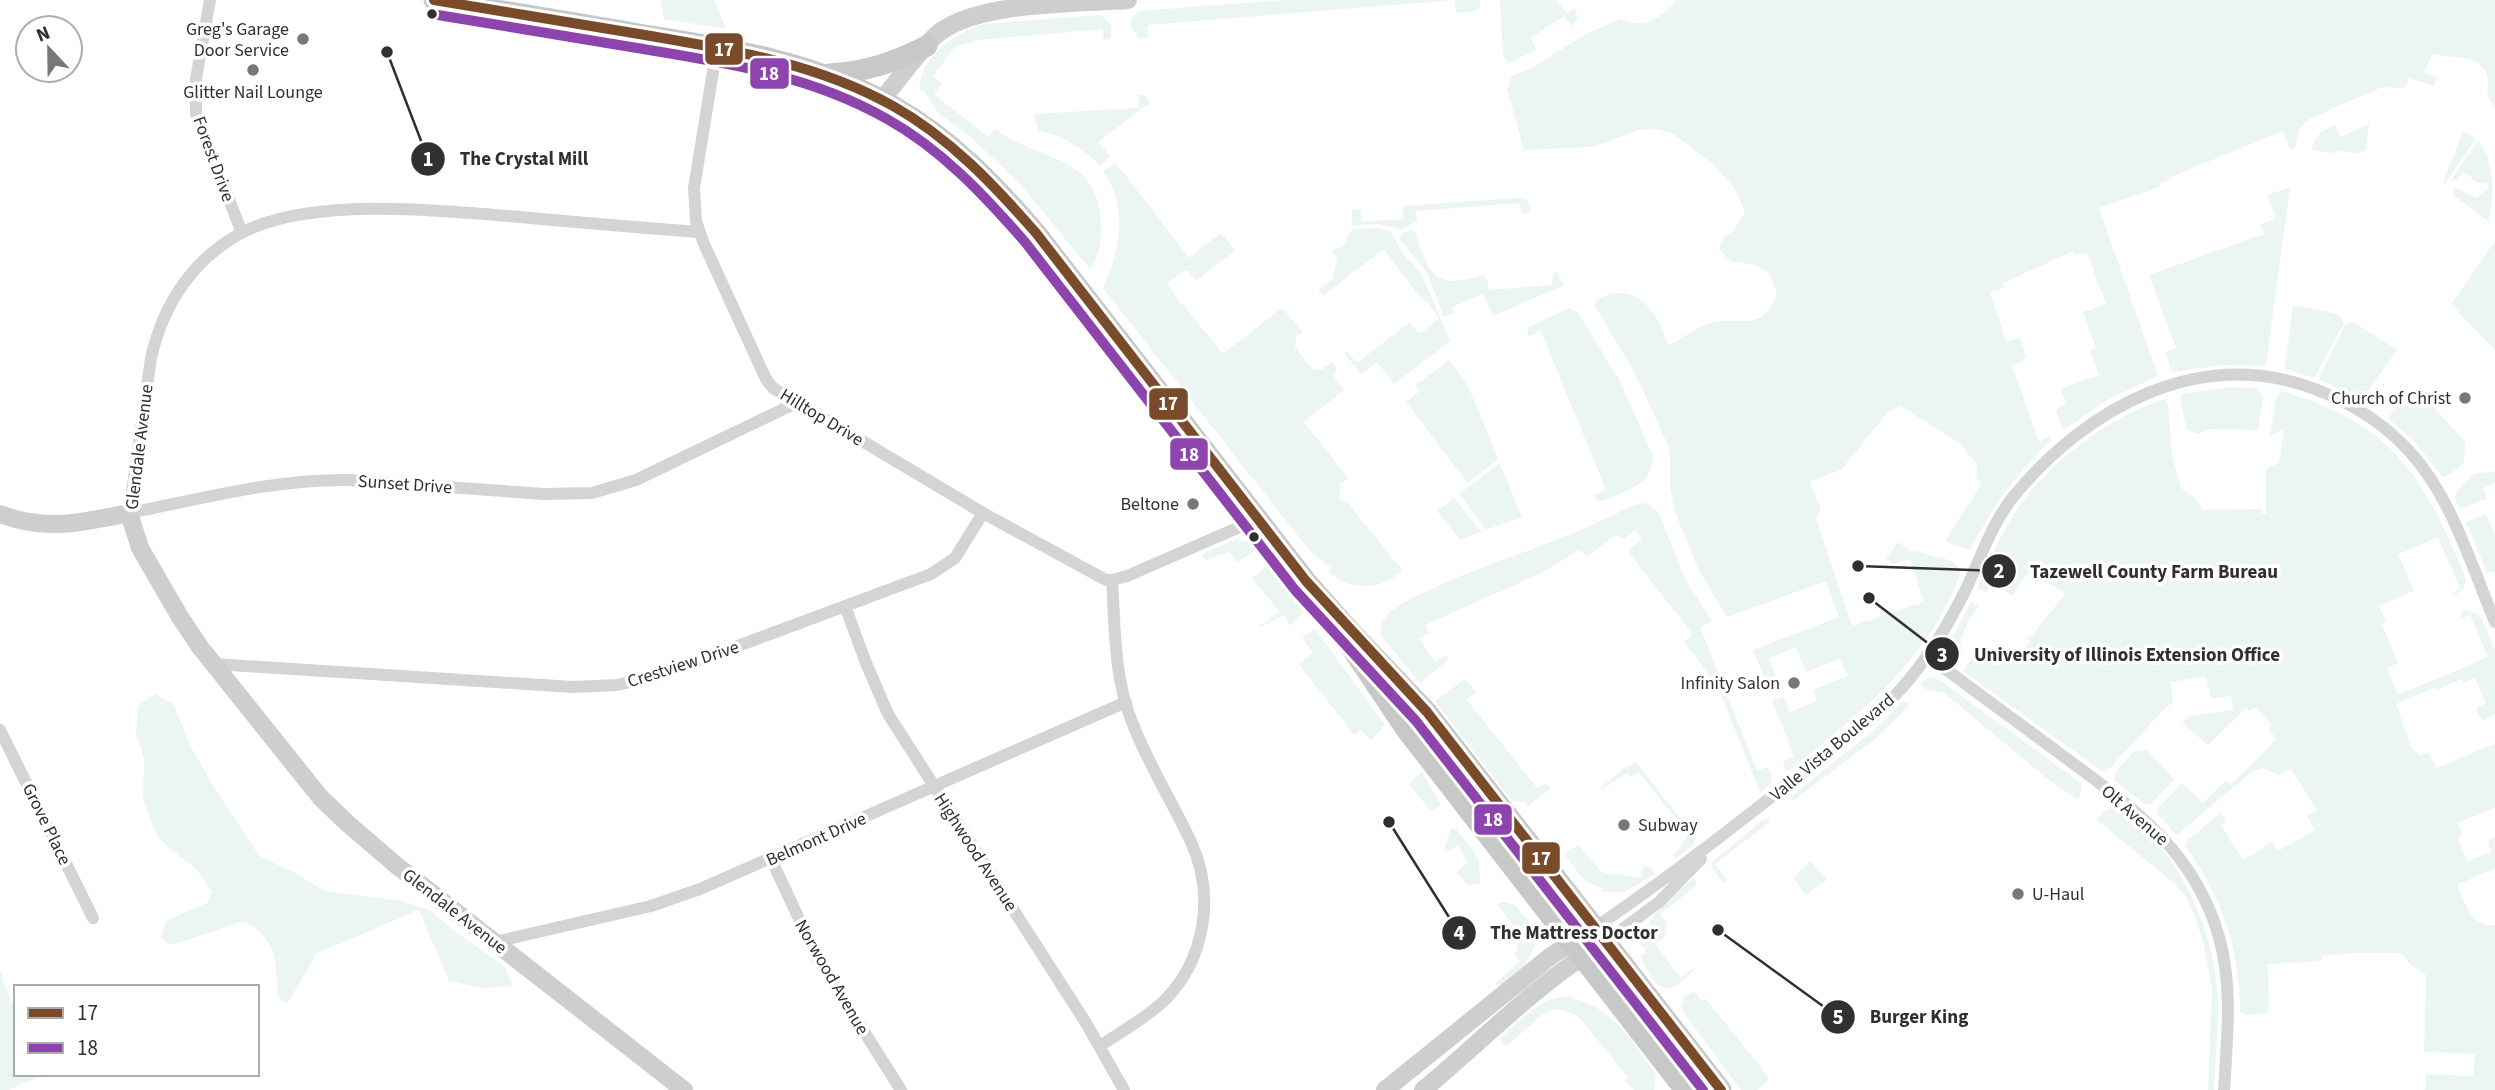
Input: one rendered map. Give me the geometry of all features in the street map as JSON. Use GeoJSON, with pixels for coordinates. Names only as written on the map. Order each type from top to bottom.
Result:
{"type":"FeatureCollection","features":[{"type":"Feature","properties":{"kind":"main road"},"geometry":{"type":"LineString","coordinates":[[434,0],[473,3],[776,60],[821,74],[881,100],[926,127],[959,152],[1007,199],[1036,233],[1306,580],[1405,728],[1588,942],[1721,1090]]}},
{"type":"Feature","properties":{"kind":"main road"},"geometry":{"type":"LineString","coordinates":[[821,74],[853,73],[874,68],[898,61],[927,46]]}},
{"type":"Feature","properties":{"kind":"main road"},"geometry":{"type":"LineString","coordinates":[[1588,942],[1685,1090]]}},
{"type":"Feature","properties":{"kind":"street","name":"Forest Drive"},"geometry":{"type":"LineString","coordinates":[[210,0],[196,79],[196,114],[242,233]]}},
{"type":"Feature","properties":{"kind":"street"},"geometry":{"type":"LineString","coordinates":[[881,100],[935,36],[967,18],[1004,10],[1128,0]]}},
{"type":"Feature","properties":{"kind":"street","name":"Hilltop Drive"},"geometry":{"type":"LineString","coordinates":[[716,47],[694,188],[694,205],[699,233],[766,379],[796,403],[983,513],[1098,577],[1112,580]]}},
{"type":"Feature","properties":{"kind":"street","name":"Glendale Avenue"},"geometry":{"type":"LineString","coordinates":[[684,1090],[388,858],[332,809],[295,767],[180,617],[147,561],[136,538],[129,513],[151,358],[165,314],[193,272],[220,247],[242,233],[289,217],[408,209],[699,233]]}},
{"type":"Feature","properties":{"kind":"street","name":"Valle Vista Boulevard"},"geometry":{"type":"LineString","coordinates":[[1385,1090],[1588,942],[1864,725],[1904,685],[1927,655],[1965,591],[1980,553],[2010,501],[2051,455],[2080,432],[2130,401],[2172,384],[2219,376],[2275,378],[2337,397],[2364,413],[2414,457],[2435,486],[2460,537],[2495,622]]}},
{"type":"Feature","properties":{"kind":"street","name":"Sunset Drive"},"geometry":{"type":"LineString","coordinates":[[0,514],[50,526],[73,524],[276,485],[316,480],[544,494],[592,493],[636,480],[796,403]]}},
{"type":"Feature","properties":{"kind":"street","name":"Crestview Drive"},"geometry":{"type":"LineString","coordinates":[[214,664],[573,687],[617,685],[660,676],[941,569],[959,552],[983,513]]}},
{"type":"Feature","properties":{"kind":"street"},"geometry":{"type":"LineString","coordinates":[[1100,1046],[1153,1010],[1179,983],[1196,952],[1203,920],[1203,890],[1198,861],[1135,732],[1126,702],[1117,656],[1112,580],[1258,519]]}},
{"type":"Feature","properties":{"kind":"street","name":"Highwood Avenue"},"geometry":{"type":"LineString","coordinates":[[845,606],[883,704],[1100,1046],[1124,1090]]}},
{"type":"Feature","properties":{"kind":"street","name":"Olt Avenue"},"geometry":{"type":"LineString","coordinates":[[1927,655],[2142,816],[2178,854],[2208,907],[2223,956],[2228,989],[2224,1090]]}},
{"type":"Feature","properties":{"kind":"street","name":"Belmont Drive"},"geometry":{"type":"LineString","coordinates":[[494,942],[651,906],[701,889],[1126,702]]}},
{"type":"Feature","properties":{"kind":"street","name":"Grove Place"},"geometry":{"type":"LineString","coordinates":[[0,730],[93,918]]}},
{"type":"Feature","properties":{"kind":"street","name":"Valle Vista Boulevard"},"geometry":{"type":"LineString","coordinates":[[1423,1090],[1465,1056],[1588,942],[1659,902],[1737,824]]}},
{"type":"Feature","properties":{"kind":"street","name":"Norwood Avenue"},"geometry":{"type":"LineString","coordinates":[[771,859],[818,959],[901,1090]]}},
{"type":"Feature","properties":{"kind":"shaded area"},"geometry":{"type":"Polygon","coordinates":[[[660,0],[714,0],[726,29],[664,19],[660,0]]]}},
{"type":"Feature","properties":{"kind":"shaded area"},"geometry":{"type":"Polygon","coordinates":[[[1284,0],[1455,0],[1148,25],[1148,37],[1139,39],[1130,26],[1131,19],[1138,11],[1284,0]]]}},
{"type":"Feature","properties":{"kind":"shaded area"},"geometry":{"type":"Polygon","coordinates":[[[1455,0],[1480,0],[1480,6],[1476,11],[1456,13],[1455,0]]]}},
{"type":"Feature","properties":{"kind":"shaded area"},"geometry":{"type":"Polygon","coordinates":[[[1500,0],[1556,0],[1567,13],[1575,7],[1578,20],[1571,26],[1564,16],[1531,38],[1536,50],[1508,63],[1503,56],[1500,0]]]}},
{"type":"Feature","properties":{"kind":"shaded area"},"geometry":{"type":"Polygon","coordinates":[[[1677,0],[2495,0],[2495,107],[2487,96],[2486,72],[2481,66],[2464,58],[2432,54],[2425,72],[2437,78],[2434,86],[2409,78],[2405,88],[2382,87],[2311,118],[2300,128],[2295,148],[2290,150],[2283,131],[2168,178],[2169,180],[2159,183],[2160,187],[2099,208],[2158,376],[2110,398],[2065,429],[2061,426],[2056,410],[2066,404],[2061,389],[2099,375],[2090,351],[2096,348],[2083,312],[2106,304],[2087,253],[2075,254],[2073,251],[2003,283],[2004,288],[1990,292],[2006,341],[2020,338],[2026,357],[2022,362],[2012,365],[2039,442],[2049,437],[2051,441],[2006,492],[1970,550],[1949,543],[1946,539],[1981,485],[1976,477],[1977,464],[1959,443],[1901,406],[1887,413],[1841,470],[1810,481],[1821,510],[1816,518],[1852,626],[1924,602],[1910,559],[1892,564],[1886,558],[1898,542],[1914,553],[1916,550],[1947,559],[1961,571],[1948,602],[1931,631],[1890,683],[1815,750],[1785,771],[1783,762],[1794,757],[1772,700],[1784,697],[1790,712],[1817,701],[1813,690],[1848,676],[1840,658],[1806,672],[1796,647],[1769,658],[1778,683],[1768,687],[1753,650],[1839,617],[1826,581],[1727,617],[1698,569],[1675,512],[1670,488],[1670,454],[1667,443],[1635,373],[1595,306],[1597,300],[1615,293],[1639,298],[1652,311],[1669,345],[1708,324],[1748,321],[1764,315],[1777,294],[1769,274],[1756,265],[1730,261],[1719,249],[1723,238],[1733,232],[1745,212],[1735,189],[1714,165],[1672,133],[1656,129],[1639,130],[1592,147],[1524,150],[1507,89],[1512,76],[1535,66],[1584,35],[1620,19],[1638,23],[1652,21],[1677,0]]]}},
{"type":"Feature","properties":{"kind":"shaded area"},"geometry":{"type":"Polygon","coordinates":[[[1101,15],[1111,25],[1111,38],[1104,41],[1103,29],[978,40],[955,47],[933,76],[942,83],[934,94],[988,137],[995,129],[1012,140],[1063,162],[1089,183],[1097,200],[1101,223],[1098,254],[1090,269],[1020,184],[974,140],[938,113],[923,90],[920,91],[920,80],[931,58],[940,49],[962,33],[983,24],[1101,15]]]}},
{"type":"Feature","properties":{"kind":"shaded area"},"geometry":{"type":"Polygon","coordinates":[[[1138,95],[1144,95],[1150,103],[1098,142],[1110,156],[1100,166],[1072,144],[1039,131],[1033,114],[1139,108],[1138,95]]]}},
{"type":"Feature","properties":{"kind":"shaded area"},"geometry":{"type":"Polygon","coordinates":[[[2369,124],[2366,151],[2361,151],[2361,154],[2312,150],[2319,134],[2326,129],[2335,125],[2340,137],[2369,124]]]}},
{"type":"Feature","properties":{"kind":"shaded area"},"geometry":{"type":"Polygon","coordinates":[[[2463,131],[2476,139],[2445,184],[2443,183],[2463,131]]]}},
{"type":"Feature","properties":{"kind":"shaded area"},"geometry":{"type":"Polygon","coordinates":[[[2478,141],[2488,158],[2492,179],[2488,221],[2452,194],[2455,187],[2476,198],[2489,189],[2488,184],[2476,182],[2465,172],[2456,180],[2451,180],[2478,141]]]}},
{"type":"Feature","properties":{"kind":"shaded area"},"geometry":{"type":"Polygon","coordinates":[[[1116,163],[1189,258],[1221,233],[1235,251],[1196,281],[1185,270],[1167,283],[1221,352],[1224,353],[1282,308],[1303,332],[1296,337],[1295,347],[1312,369],[1321,370],[1332,362],[1337,369],[1333,375],[1344,390],[1304,422],[1348,478],[1340,484],[1340,499],[1346,501],[1402,570],[1394,577],[1385,582],[1365,586],[1345,582],[1328,571],[1331,568],[1310,551],[1103,288],[1114,258],[1119,214],[1111,185],[1103,171],[1116,163]]]}},
{"type":"Feature","properties":{"kind":"shaded area"},"geometry":{"type":"Polygon","coordinates":[[[2290,187],[2266,366],[2224,365],[2172,372],[2165,352],[2176,348],[2149,275],[2264,234],[2261,224],[2276,219],[2267,195],[2290,187]]]}},
{"type":"Feature","properties":{"kind":"shaded area"},"geometry":{"type":"Polygon","coordinates":[[[1518,198],[1527,200],[1531,209],[1526,215],[1521,212],[1520,203],[1416,211],[1417,221],[1402,229],[1378,224],[1352,226],[1352,210],[1361,209],[1362,222],[1403,219],[1402,206],[1518,198]]]}},
{"type":"Feature","properties":{"kind":"shaded area"},"geometry":{"type":"Polygon","coordinates":[[[1377,228],[1390,231],[1401,251],[1422,275],[1450,341],[1394,384],[1377,362],[1361,374],[1344,353],[1347,351],[1358,362],[1410,322],[1418,333],[1421,333],[1439,318],[1426,300],[1422,300],[1385,251],[1381,251],[1323,296],[1318,290],[1333,279],[1337,258],[1332,251],[1343,246],[1352,229],[1377,228]]]}},
{"type":"Feature","properties":{"kind":"shaded area"},"geometry":{"type":"Polygon","coordinates":[[[1414,230],[1427,264],[1438,277],[1446,280],[1458,281],[1483,275],[1488,281],[1489,290],[1552,285],[1553,274],[1556,272],[1564,285],[1493,316],[1483,294],[1452,307],[1454,313],[1444,317],[1428,274],[1400,239],[1401,233],[1414,230]]]}},
{"type":"Feature","properties":{"kind":"shaded area"},"geometry":{"type":"Polygon","coordinates":[[[2495,241],[2495,350],[2451,304],[2495,241]]]}},
{"type":"Feature","properties":{"kind":"shaded area"},"geometry":{"type":"Polygon","coordinates":[[[2293,305],[2339,314],[2344,323],[2314,378],[2286,369],[2285,366],[2293,305]]]}},
{"type":"Feature","properties":{"kind":"shaded area"},"geometry":{"type":"Polygon","coordinates":[[[1569,308],[1578,313],[1620,381],[1653,456],[1652,466],[1644,480],[1604,501],[1599,501],[1594,495],[1606,490],[1541,331],[1529,336],[1527,332],[1529,327],[1569,308]]]}},
{"type":"Feature","properties":{"kind":"shaded area"},"geometry":{"type":"Polygon","coordinates":[[[2353,322],[2397,350],[2362,399],[2320,380],[2319,377],[2346,324],[2353,322]]]}},
{"type":"Feature","properties":{"kind":"shaded area"},"geometry":{"type":"Polygon","coordinates":[[[1449,360],[1468,386],[1498,459],[1468,483],[1406,402],[1420,391],[1415,386],[1449,360]]]}},
{"type":"Feature","properties":{"kind":"shaded area"},"geometry":{"type":"Polygon","coordinates":[[[2231,387],[2257,388],[2263,397],[2258,430],[2208,429],[2198,434],[2187,430],[2180,400],[2182,394],[2231,387]]]}},
{"type":"Feature","properties":{"kind":"shaded area"},"geometry":{"type":"Polygon","coordinates":[[[2281,391],[2319,404],[2350,419],[2376,436],[2398,457],[2417,480],[2433,507],[2464,574],[2466,582],[2463,590],[2452,596],[2452,593],[2460,589],[2438,537],[2398,554],[2414,591],[2379,606],[2386,622],[2382,624],[2398,663],[2387,668],[2398,695],[2488,657],[2470,615],[2461,618],[2461,612],[2467,610],[2480,616],[2495,649],[2495,715],[2482,721],[2476,708],[2486,703],[2475,678],[2464,683],[2461,679],[2437,690],[2436,687],[2396,704],[2412,749],[2420,755],[2429,752],[2436,768],[2495,744],[2495,807],[2458,823],[2462,833],[2458,839],[2467,861],[2491,852],[2488,842],[2495,836],[2495,868],[2457,885],[2466,906],[2475,918],[2487,925],[2495,925],[2495,1090],[2425,1090],[2426,1074],[2473,1076],[2475,1054],[2424,1052],[2426,975],[2409,963],[2401,953],[2354,953],[2322,956],[2322,961],[2268,964],[2267,1013],[2246,1015],[2240,1012],[2237,967],[2226,924],[2209,883],[2185,846],[2188,840],[2221,813],[2226,822],[2221,826],[2243,860],[2272,842],[2278,851],[2315,830],[2307,816],[2317,810],[2291,769],[2280,775],[2261,768],[2248,775],[2179,833],[2175,834],[2157,813],[2158,808],[2182,783],[2203,803],[2226,780],[2231,785],[2277,739],[2268,729],[2272,725],[2254,707],[2250,711],[2246,708],[2206,744],[2182,722],[2189,716],[2233,710],[2231,696],[2211,699],[2206,676],[2171,682],[2173,703],[2103,772],[1963,671],[1976,652],[1995,666],[2000,660],[2004,663],[2007,658],[2014,663],[2030,641],[2027,638],[2029,635],[2031,637],[2065,594],[2031,569],[2012,596],[1991,582],[1986,592],[1978,588],[1996,546],[2013,516],[2032,489],[2065,456],[2103,428],[2164,399],[2168,403],[2172,455],[2181,488],[2194,497],[2203,510],[2262,509],[2262,514],[2266,514],[2266,469],[2279,463],[2284,430],[2270,435],[2276,397],[2281,391]]]}},
{"type":"Feature","properties":{"kind":"shaded area"},"geometry":{"type":"Polygon","coordinates":[[[2407,395],[2429,397],[2438,406],[2435,409],[2465,441],[2464,462],[2452,473],[2443,477],[2415,442],[2388,418],[2407,395]]]}},
{"type":"Feature","properties":{"kind":"shaded area"},"geometry":{"type":"Polygon","coordinates":[[[1500,463],[1522,517],[1486,530],[1459,494],[1500,463]]]}},
{"type":"Feature","properties":{"kind":"shaded area"},"geometry":{"type":"Polygon","coordinates":[[[2495,472],[2495,482],[2483,488],[2487,499],[2460,509],[2454,497],[2459,489],[2475,473],[2495,472]]]}},
{"type":"Feature","properties":{"kind":"shaded area"},"geometry":{"type":"Polygon","coordinates":[[[1454,498],[1481,532],[1460,540],[1437,511],[1454,498]]]}},
{"type":"Feature","properties":{"kind":"shaded area"},"geometry":{"type":"Polygon","coordinates":[[[1647,503],[1658,512],[1686,580],[1712,622],[1703,625],[1701,629],[1757,771],[1767,767],[1770,770],[1772,783],[1760,792],[1717,685],[1684,642],[1693,635],[1628,551],[1642,539],[1635,530],[1624,539],[1615,535],[1587,557],[1579,550],[1543,572],[1425,625],[1429,633],[1419,639],[1436,662],[1446,655],[1449,659],[1420,683],[1380,634],[1382,623],[1390,612],[1410,599],[1458,577],[1572,534],[1635,505],[1647,503]]]}},
{"type":"Feature","properties":{"kind":"shaded area"},"geometry":{"type":"Polygon","coordinates":[[[2486,514],[2495,536],[2495,572],[2487,573],[2466,522],[2486,514]]]}},
{"type":"Feature","properties":{"kind":"shaded area"},"geometry":{"type":"Polygon","coordinates":[[[1239,538],[1241,541],[1249,541],[1256,550],[1237,562],[1230,552],[1205,560],[1202,554],[1239,538]]]}},
{"type":"Feature","properties":{"kind":"shaded area"},"geometry":{"type":"Polygon","coordinates":[[[1268,565],[1303,612],[1290,626],[1284,615],[1259,628],[1261,622],[1263,624],[1279,611],[1252,578],[1268,565]]]}},
{"type":"Feature","properties":{"kind":"shaded area"},"geometry":{"type":"Polygon","coordinates":[[[1971,602],[1978,606],[1962,635],[1962,653],[1955,664],[1948,657],[1946,649],[1971,602]]]}},
{"type":"Feature","properties":{"kind":"shaded area"},"geometry":{"type":"Polygon","coordinates":[[[1315,629],[1385,725],[1371,740],[1361,730],[1354,735],[1299,664],[1313,653],[1302,637],[1315,629]]]}},
{"type":"Feature","properties":{"kind":"shaded area"},"geometry":{"type":"Polygon","coordinates":[[[1931,677],[1938,679],[2081,783],[2082,790],[2078,800],[2049,780],[1943,692],[1924,689],[1921,682],[1931,677]]]}},
{"type":"Feature","properties":{"kind":"shaded area"},"geometry":{"type":"Polygon","coordinates":[[[1464,680],[1476,692],[1467,700],[1537,788],[1546,783],[1549,786],[1550,789],[1528,806],[1524,802],[1512,801],[1435,701],[1464,680]]]}},
{"type":"Feature","properties":{"kind":"shaded area"},"geometry":{"type":"Polygon","coordinates":[[[155,694],[173,704],[191,747],[212,784],[260,857],[292,871],[324,891],[402,901],[430,910],[505,967],[513,986],[483,988],[449,981],[419,910],[317,953],[287,1004],[278,997],[275,962],[270,944],[255,928],[243,921],[172,945],[161,938],[166,921],[207,903],[212,892],[197,870],[165,844],[155,832],[143,799],[144,759],[136,733],[138,706],[155,694]]]}},
{"type":"Feature","properties":{"kind":"shaded area"},"geometry":{"type":"Polygon","coordinates":[[[1902,702],[1908,703],[1909,706],[1875,739],[1790,803],[1793,795],[1874,730],[1902,702]]]}},
{"type":"Feature","properties":{"kind":"shaded area"},"geometry":{"type":"Polygon","coordinates":[[[2146,750],[2174,779],[2152,803],[2146,805],[2114,780],[2116,772],[2133,752],[2146,750]]]}},
{"type":"Feature","properties":{"kind":"shaded area"},"geometry":{"type":"Polygon","coordinates":[[[1636,762],[1696,839],[1693,845],[1676,858],[1672,855],[1681,847],[1688,834],[1639,772],[1631,777],[1627,773],[1599,789],[1636,762]]]}},
{"type":"Feature","properties":{"kind":"shaded area"},"geometry":{"type":"Polygon","coordinates":[[[1422,772],[1441,805],[1432,810],[1410,785],[1422,772]]]}},
{"type":"Feature","properties":{"kind":"shaded area"},"geometry":{"type":"Polygon","coordinates":[[[2114,807],[2154,840],[2171,861],[2198,910],[2214,963],[2217,988],[2218,1026],[2214,1090],[2208,1090],[2212,988],[2204,945],[2194,914],[2186,897],[2175,884],[2096,819],[2114,807]]]}},
{"type":"Feature","properties":{"kind":"shaded area"},"geometry":{"type":"Polygon","coordinates":[[[1764,819],[1771,821],[1715,864],[1727,880],[1723,884],[1710,864],[1764,819]]]}},
{"type":"Feature","properties":{"kind":"shaded area"},"geometry":{"type":"Polygon","coordinates":[[[1452,828],[1456,829],[1479,859],[1480,883],[1468,885],[1457,872],[1467,863],[1458,845],[1448,852],[1444,850],[1452,828]]]}},
{"type":"Feature","properties":{"kind":"shaded area"},"geometry":{"type":"Polygon","coordinates":[[[1578,845],[1603,873],[1641,877],[1644,865],[1655,874],[1624,892],[1602,892],[1602,888],[1585,881],[1564,854],[1578,845]]]}},
{"type":"Feature","properties":{"kind":"shaded area"},"geometry":{"type":"Polygon","coordinates":[[[1810,861],[1827,880],[1806,895],[1793,878],[1810,861]]]}},
{"type":"Feature","properties":{"kind":"shaded area"},"geometry":{"type":"Polygon","coordinates":[[[1695,879],[1697,885],[1660,914],[1667,923],[1665,937],[1655,944],[1681,978],[1694,970],[1677,985],[1665,988],[1651,977],[1643,960],[1643,936],[1653,917],[1695,879]]]}},
{"type":"Feature","properties":{"kind":"shaded area"},"geometry":{"type":"Polygon","coordinates":[[[1504,902],[1515,905],[1530,924],[1532,940],[1537,941],[1526,964],[1499,988],[1495,984],[1520,961],[1514,953],[1518,950],[1517,930],[1497,904],[1504,902]]]}},
{"type":"Feature","properties":{"kind":"shaded area"},"geometry":{"type":"Polygon","coordinates":[[[0,971],[14,1004],[14,1076],[41,1076],[8,1090],[0,1090],[0,971]]]}},
{"type":"Feature","properties":{"kind":"shaded area"},"geometry":{"type":"Polygon","coordinates":[[[1692,992],[1702,1001],[1706,999],[1768,1076],[1769,1080],[1757,1090],[1741,1090],[1681,1009],[1684,998],[1692,992]]]}},
{"type":"Feature","properties":{"kind":"shaded area"},"geometry":{"type":"Polygon","coordinates":[[[1571,996],[1571,999],[1598,1009],[1621,1028],[1656,1075],[1654,1090],[1634,1090],[1625,1080],[1628,1077],[1577,1015],[1553,1009],[1543,1014],[1508,1045],[1504,1045],[1499,1039],[1541,1004],[1571,996]]]}},
{"type":"Feature","properties":{"kind":"transit line","name":"17"},"geometry":{"type":"LineString","coordinates":[[434,0],[704,45],[801,68],[833,78],[893,106],[952,148],[1004,197],[1036,233],[1306,581],[1427,712],[1721,1090]]}},
{"type":"Feature","properties":{"kind":"transit line","name":"18"},"geometry":{"type":"LineString","coordinates":[[432,14],[702,59],[797,81],[828,91],[887,119],[944,159],[978,190],[1025,242],[1295,590],[1416,721],[1703,1090]]}},
{"type":"Feature","properties":{"kind":"place","name":"Greg's Garage Door Service"},"geometry":{"type":"Point","coordinates":[303,39]}},
{"type":"Feature","properties":{"kind":"place","name":"The Crystal Mill"},"geometry":{"type":"Point","coordinates":[387,52]}},
{"type":"Feature","properties":{"kind":"place","name":"Glitter Nail Lounge"},"geometry":{"type":"Point","coordinates":[253,70]}},
{"type":"Feature","properties":{"kind":"place","name":"Church of Christ"},"geometry":{"type":"Point","coordinates":[2465,398]}},
{"type":"Feature","properties":{"kind":"place","name":"Beltone"},"geometry":{"type":"Point","coordinates":[1193,504]}},
{"type":"Feature","properties":{"kind":"place","name":"Tazewell County Farm Bureau"},"geometry":{"type":"Point","coordinates":[1858,566]}},
{"type":"Feature","properties":{"kind":"place","name":"University of Illinois Extension Office"},"geometry":{"type":"Point","coordinates":[1869,598]}},
{"type":"Feature","properties":{"kind":"place","name":"Infinity Salon"},"geometry":{"type":"Point","coordinates":[1794,683]}},
{"type":"Feature","properties":{"kind":"place","name":"The Mattress Doctor"},"geometry":{"type":"Point","coordinates":[1389,822]}},
{"type":"Feature","properties":{"kind":"place","name":"Subway"},"geometry":{"type":"Point","coordinates":[1624,825]}},
{"type":"Feature","properties":{"kind":"place","name":"U-Haul"},"geometry":{"type":"Point","coordinates":[2018,894]}},
{"type":"Feature","properties":{"kind":"place","name":"Burger King"},"geometry":{"type":"Point","coordinates":[1718,930]}}]}
